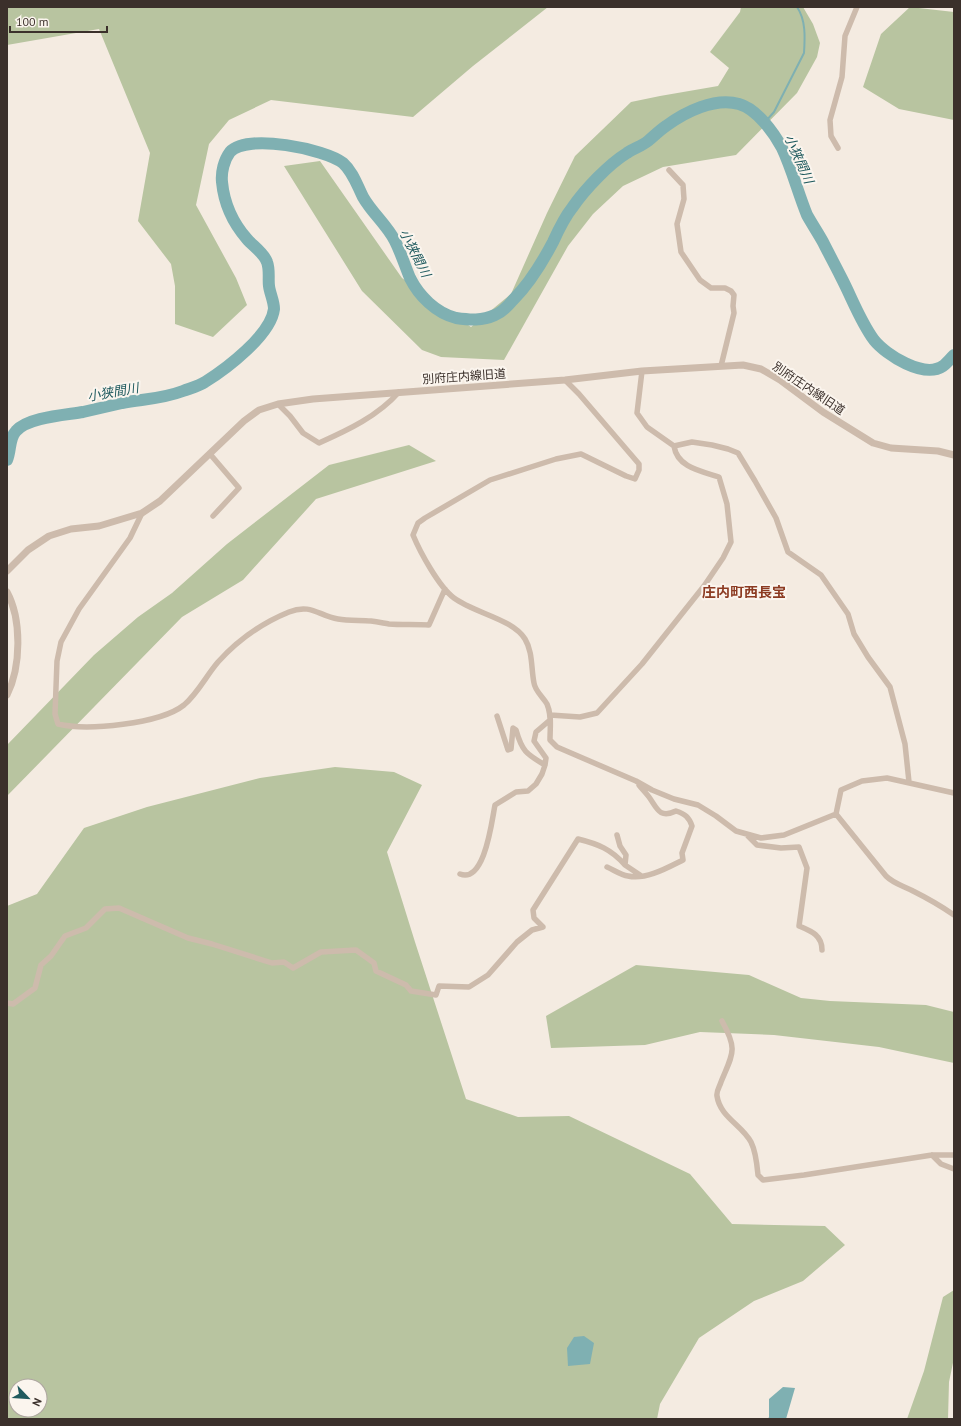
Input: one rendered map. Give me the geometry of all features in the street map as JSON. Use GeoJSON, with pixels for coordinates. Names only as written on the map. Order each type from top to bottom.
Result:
{"type":"FeatureCollection","features":[{"type":"Feature","properties":{"kind":"street"},"geometry":{"type":"LineString","coordinates":[[838,148],[831,136],[830,120],[842,77],[845,36],[857,7]]}},
{"type":"Feature","properties":{"kind":"street"},"geometry":{"type":"LineString","coordinates":[[669,170],[683,185],[684,199],[677,224],[681,252],[700,280],[711,288],[725,288],[732,291],[734,295],[734,313],[721,366]]}},
{"type":"Feature","properties":{"kind":"street","name":"別府庄内線旧道"},"geometry":{"type":"LineString","coordinates":[[7,571],[28,550],[49,536],[71,529],[99,526],[142,513],[160,501],[244,421],[259,410],[278,404],[313,399],[565,380],[642,371],[743,365],[761,369],[780,380],[823,412],[873,443],[891,448],[938,451],[954,455]]}},
{"type":"Feature","properties":{"kind":"street"},"geometry":{"type":"LineString","coordinates":[[460,874],[463,876],[468,875],[481,863],[486,849],[495,805],[516,792],[528,791],[536,784],[542,774],[546,758],[534,741],[536,732],[550,718],[580,717],[597,713],[642,664],[684,612],[704,586],[728,550],[731,542],[727,504],[719,477],[683,464],[675,454],[674,446],[647,427],[637,413],[642,371]]}},
{"type":"Feature","properties":{"kind":"street"},"geometry":{"type":"LineString","coordinates":[[565,380],[579,394],[639,464],[639,470],[634,479],[581,454],[490,480],[438,509],[418,523],[413,535],[419,550],[445,590],[454,598],[478,612],[518,630],[526,639],[531,657],[534,685],[546,704],[550,718],[550,740],[557,747],[636,781],[652,790],[674,799],[698,805],[736,831],[761,838],[784,835],[836,814]]}},
{"type":"Feature","properties":{"kind":"street"},"geometry":{"type":"LineString","coordinates":[[278,404],[290,416],[303,433],[319,443],[374,414],[399,392]]}},
{"type":"Feature","properties":{"kind":"street"},"geometry":{"type":"LineString","coordinates":[[674,446],[683,443],[699,443],[712,445],[738,453],[776,518],[788,552],[821,575],[848,614],[854,634],[890,686],[905,744],[910,782]]}},
{"type":"Feature","properties":{"kind":"street"},"geometry":{"type":"LineString","coordinates":[[210,454],[239,488],[213,516]]}},
{"type":"Feature","properties":{"kind":"street"},"geometry":{"type":"LineString","coordinates":[[142,513],[130,538],[97,586],[79,609],[61,642],[54,714],[58,724],[79,727],[117,725],[153,718],[169,713],[183,705],[195,693],[218,663],[234,646],[254,630],[289,612],[299,609],[310,609],[338,619],[391,624],[429,624],[445,590]]}},
{"type":"Feature","properties":{"kind":"street"},"geometry":{"type":"LineString","coordinates":[[7,592],[16,614],[17,630],[15,670],[13,681],[7,695]]}},
{"type":"Feature","properties":{"kind":"street"},"geometry":{"type":"LineString","coordinates":[[497,716],[508,750],[511,749],[514,728],[527,754],[545,765]]}},
{"type":"Feature","properties":{"kind":"street"},"geometry":{"type":"LineString","coordinates":[[836,814],[841,790],[862,781],[887,778],[954,793]]}},
{"type":"Feature","properties":{"kind":"street"},"geometry":{"type":"LineString","coordinates":[[607,866],[628,876],[640,876],[648,875],[683,860],[682,853],[692,826],[689,817],[676,811],[661,813],[656,809],[650,797],[636,781]]}},
{"type":"Feature","properties":{"kind":"street"},"geometry":{"type":"LineString","coordinates":[[836,814],[892,882],[944,908],[954,915]]}},
{"type":"Feature","properties":{"kind":"street"},"geometry":{"type":"LineString","coordinates":[[746,834],[757,845],[781,848],[799,848],[807,868],[799,926],[812,932],[822,943],[822,950]]}},
{"type":"Feature","properties":{"kind":"street"},"geometry":{"type":"LineString","coordinates":[[617,835],[620,846],[626,855],[625,865]]}},
{"type":"Feature","properties":{"kind":"street"},"geometry":{"type":"LineString","coordinates":[[7,1003],[13,1004],[35,988],[41,966],[51,956],[64,936],[86,928],[105,909],[119,908],[188,938],[272,963],[284,962],[293,968],[320,952],[356,950],[374,963],[376,971],[406,985],[411,991],[436,995],[438,986],[469,987],[488,975],[517,942],[532,930],[543,927],[534,918],[533,910],[578,839],[594,843],[617,855],[625,865],[640,876]]}},
{"type":"Feature","properties":{"kind":"street"},"geometry":{"type":"LineString","coordinates":[[722,1021],[732,1043],[732,1056],[716,1094],[723,1111],[751,1142],[757,1160],[758,1175],[762,1180],[932,1155],[954,1155]]}},
{"type":"Feature","properties":{"kind":"street"},"geometry":{"type":"LineString","coordinates":[[932,1155],[941,1164],[954,1170]]}},
{"type":"Feature","properties":{"kind":"green space"},"geometry":{"type":"Polygon","coordinates":[[[7,7],[548,7],[473,66],[413,117],[271,100],[229,120],[209,144],[196,205],[236,278],[247,305],[213,337],[175,324],[175,286],[171,264],[138,221],[150,153],[99,29],[7,45],[7,7]]]}},
{"type":"Feature","properties":{"kind":"green space"},"geometry":{"type":"Polygon","coordinates":[[[741,7],[803,7],[813,24],[820,43],[817,57],[797,93],[736,155],[663,167],[623,186],[593,214],[568,246],[504,360],[441,357],[422,350],[362,291],[284,166],[320,161],[402,278],[471,327],[511,294],[547,213],[575,156],[631,102],[718,86],[729,68],[710,52],[740,12],[741,7]]]}},
{"type":"Feature","properties":{"kind":"green space"},"geometry":{"type":"Polygon","coordinates":[[[910,7],[954,12],[954,120],[899,109],[863,87],[881,34],[910,7]]]}},
{"type":"Feature","properties":{"kind":"green space"},"geometry":{"type":"Polygon","coordinates":[[[409,445],[436,461],[316,499],[243,580],[182,617],[7,796],[7,745],[94,655],[138,617],[172,593],[227,544],[329,465],[409,445]]]}},
{"type":"Feature","properties":{"kind":"green space"},"geometry":{"type":"Polygon","coordinates":[[[335,767],[394,772],[422,785],[387,852],[466,1099],[518,1117],[569,1116],[690,1174],[732,1224],[825,1226],[845,1245],[803,1281],[754,1301],[699,1338],[660,1404],[657,1419],[7,1419],[7,906],[37,894],[84,828],[147,807],[260,778],[335,767]]]}},
{"type":"Feature","properties":{"kind":"green space"},"geometry":{"type":"Polygon","coordinates":[[[636,965],[749,975],[801,998],[830,1001],[926,1005],[954,1012],[954,1063],[879,1047],[774,1035],[700,1032],[645,1045],[551,1048],[546,1016],[636,965]]]}},
{"type":"Feature","properties":{"kind":"green space"},"geometry":{"type":"Polygon","coordinates":[[[954,1290],[954,1358],[949,1382],[948,1419],[907,1419],[924,1371],[943,1297],[954,1290]]]}},
{"type":"Feature","properties":{"kind":"water"},"geometry":{"type":"Polygon","coordinates":[[[584,1336],[594,1343],[590,1364],[568,1366],[567,1348],[574,1337],[584,1336]]]}},
{"type":"Feature","properties":{"kind":"water"},"geometry":{"type":"Polygon","coordinates":[[[783,1387],[795,1388],[786,1419],[768,1419],[769,1399],[783,1387]]]}},
{"type":"Feature","properties":{"kind":"waterway"},"geometry":{"type":"LineString","coordinates":[[765,122],[774,112],[804,53],[805,35],[802,18],[797,7]]}},
{"type":"Feature","properties":{"kind":"waterway","name":"小狭間川"},"geometry":{"type":"LineString","coordinates":[[7,460],[12,437],[22,426],[48,417],[168,396],[198,386],[235,360],[265,330],[274,309],[269,286],[268,265],[266,259],[242,233],[233,219],[227,205],[222,182],[223,166],[230,152],[239,146],[252,144],[268,143],[304,148],[334,158],[343,163],[352,175],[367,203],[392,235],[410,278],[418,291],[435,308],[449,316],[471,320],[495,315],[507,307],[519,294],[540,265],[569,212],[590,185],[605,170],[630,151],[646,143],[662,129],[691,111],[710,104],[730,102],[739,104],[746,107],[758,116],[779,142],[789,164],[807,215],[823,242],[860,317],[874,340],[887,352],[906,364],[926,370],[943,366],[954,355]]}},
{"type":"Feature","properties":{"kind":"district","name":"庄内町西長宝"},"geometry":{"type":"Point","coordinates":[744,592]}}]}
